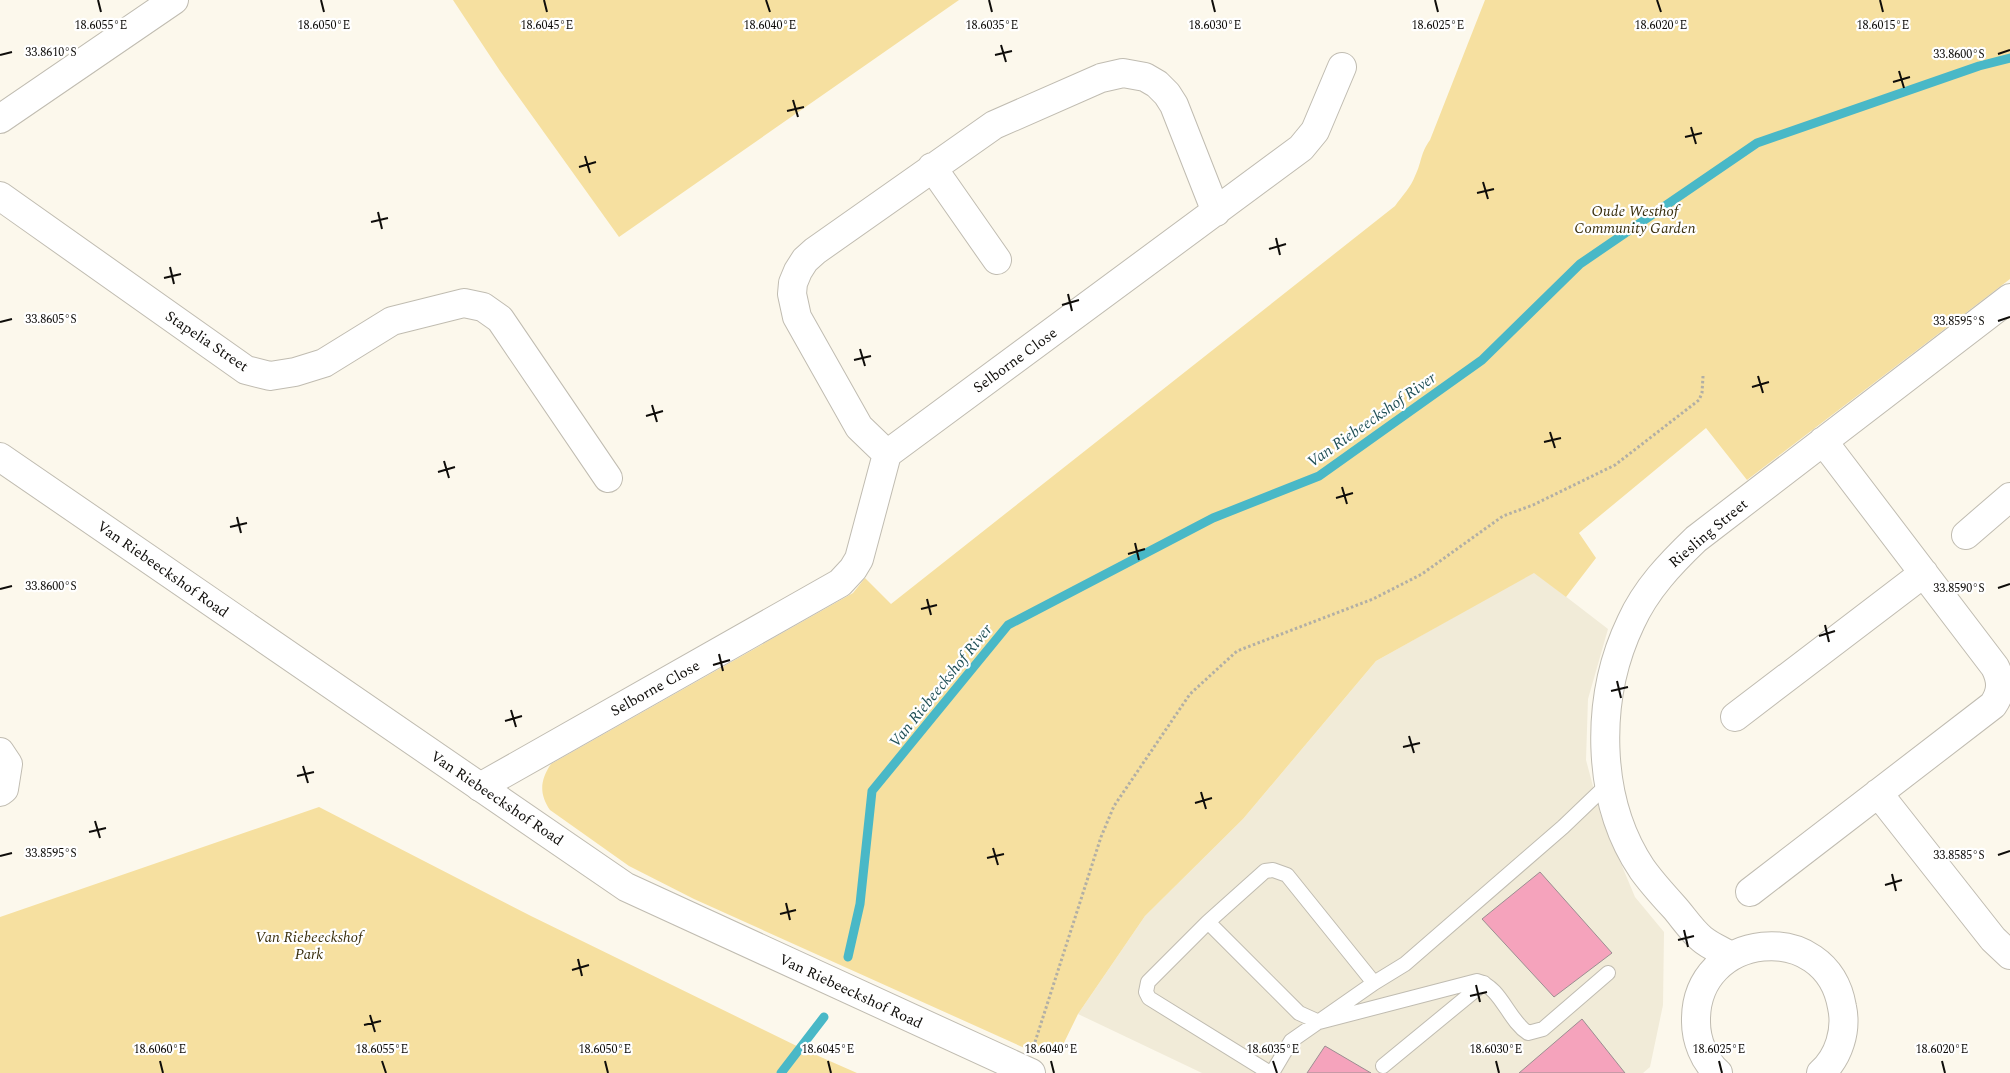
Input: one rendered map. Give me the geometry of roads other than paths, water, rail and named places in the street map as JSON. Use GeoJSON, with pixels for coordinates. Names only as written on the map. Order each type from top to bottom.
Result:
{"type":"FeatureCollection","features":[{"type":"Feature","properties":{"kind":"street"},"geometry":{"type":"LineString","coordinates":[[0,119],[174,0]]}},
{"type":"Feature","properties":{"kind":"street","name":"Selborne Close"},"geometry":{"type":"LineString","coordinates":[[480,787],[840,583],[853,569],[859,559],[887,454],[1301,148],[1316,131],[1342,67]]}},
{"type":"Feature","properties":{"kind":"street"},"geometry":{"type":"LineString","coordinates":[[887,454],[859,427],[797,317],[792,294],[793,283],[798,270],[815,251],[994,125],[1101,78],[1123,73],[1145,77],[1157,84],[1167,94],[1174,105],[1216,212]]}},
{"type":"Feature","properties":{"kind":"street"},"geometry":{"type":"LineString","coordinates":[[932,167],[997,260]]}},
{"type":"Feature","properties":{"kind":"street","name":"Stapelia Street"},"geometry":{"type":"LineString","coordinates":[[0,196],[246,370],[270,376],[295,372],[324,363],[392,320],[464,303],[483,307],[500,319],[608,478]]}},
{"type":"Feature","properties":{"kind":"street","name":"Riesling Street"},"geometry":{"type":"LineString","coordinates":[[1731,956],[1702,939],[1642,869],[1620,824],[1609,783],[1605,751],[1605,727],[1610,687],[1622,642],[1631,621],[1659,576],[1696,539],[2010,298]]}},
{"type":"Feature","properties":{"kind":"street"},"geometry":{"type":"LineString","coordinates":[[1750,892],[1993,705],[2000,692],[2001,683],[1995,667],[1823,441]]}},
{"type":"Feature","properties":{"kind":"street","name":"Van Riebeeckshof Road"},"geometry":{"type":"LineString","coordinates":[[0,457],[626,887],[1030,1073]]}},
{"type":"Feature","properties":{"kind":"street"},"geometry":{"type":"LineString","coordinates":[[1966,535],[2010,497]]}},
{"type":"Feature","properties":{"kind":"street"},"geometry":{"type":"LineString","coordinates":[[1735,717],[1924,573]]}},
{"type":"Feature","properties":{"kind":"street"},"geometry":{"type":"LineString","coordinates":[[0,752],[8,764],[4,789],[0,792]]}},
{"type":"Feature","properties":{"kind":"street"},"geometry":{"type":"LineString","coordinates":[[1878,793],[1993,939],[2010,955]]}},
{"type":"Feature","properties":{"kind":"street"},"geometry":{"type":"LineString","coordinates":[[1715,1072],[1702,1052],[1696,1032],[1695,1010],[1702,988],[1714,970],[1731,956],[1748,948],[1767,945],[1786,947],[1805,954],[1820,965],[1832,980],[1841,997],[1844,1016],[1842,1035],[1828,1071]]}},
{"type":"Feature","properties":{"kind":"lane"},"geometry":{"type":"LineString","coordinates":[[1374,983],[1287,875],[1273,870],[1265,871],[1208,922],[1148,982],[1146,992],[1149,998],[1271,1073],[1291,1041],[1374,983],[1405,964],[1564,827],[1609,783]]}},
{"type":"Feature","properties":{"kind":"lane"},"geometry":{"type":"LineString","coordinates":[[1208,922],[1299,1013],[1319,1022],[1477,981],[1490,986],[1518,1027],[1528,1034],[1543,1029],[1608,973]]}},
{"type":"Feature","properties":{"kind":"lane"},"geometry":{"type":"LineString","coordinates":[[1383,1066],[1484,983]]}},
{"type":"Feature","properties":{"kind":"waterway","name":"Van Riebeeckshof River"},"geometry":{"type":"LineString","coordinates":[[848,957],[860,904],[872,791],[1008,625],[1213,518],[1319,476],[1482,360],[1580,264],[1757,143],[1979,66],[2010,58]]}},
{"type":"Feature","properties":{"kind":"waterway","name":"Van Riebeeckshof River"},"geometry":{"type":"LineString","coordinates":[[781,1073],[824,1017]]}},
{"type":"Feature","properties":{"kind":"park label","name":"Oude Westhof Community Garden"},"geometry":{"type":"Point","coordinates":[1635,220]}},
{"type":"Feature","properties":{"kind":"park label","name":"Van Riebeeckshof Park"},"geometry":{"type":"Point","coordinates":[309,946]}}]}
